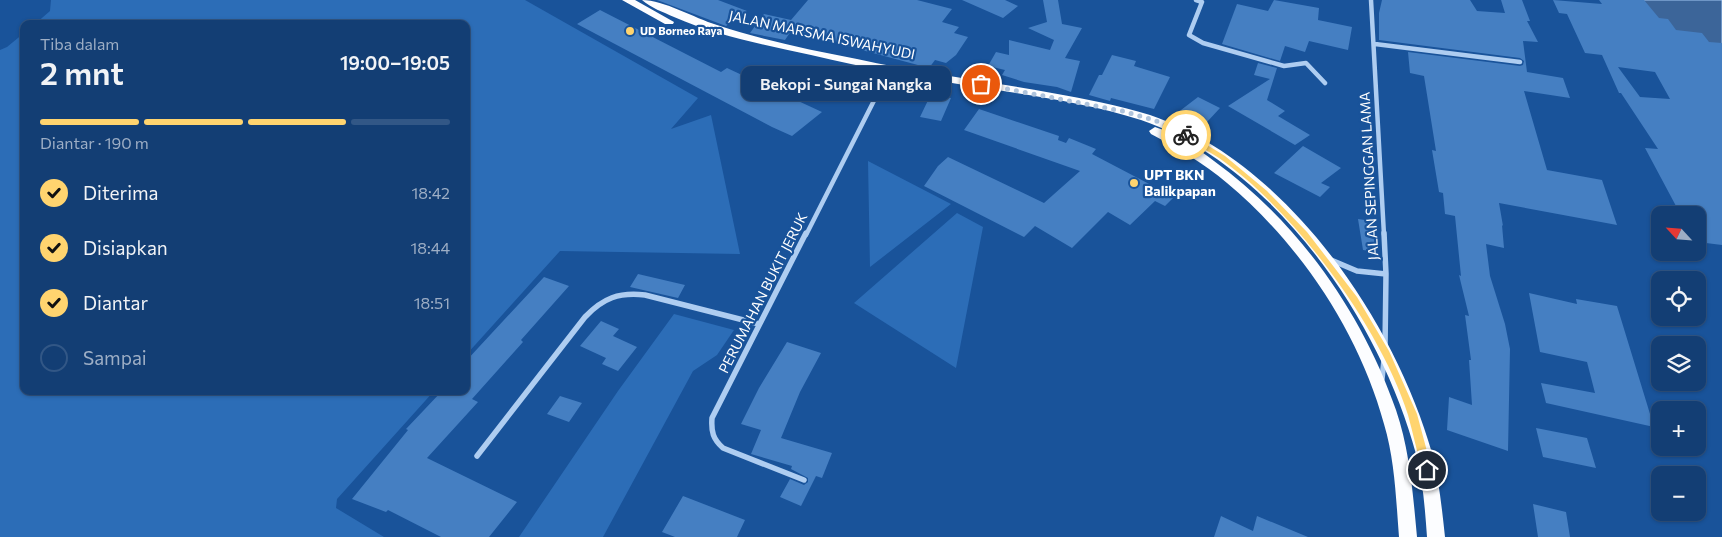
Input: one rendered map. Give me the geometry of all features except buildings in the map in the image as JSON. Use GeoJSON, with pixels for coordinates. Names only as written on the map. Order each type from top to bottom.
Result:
{"type":"FeatureCollection","features":[{"type":"Feature","properties":{"kind":"highway","name":"JALAN MARSMA ISWAHYUDI"},"geometry":{"type":"LineString","coordinates":[[628,0],[664,20],[700,33],[740,44],[1125,120],[1155,131],[1198,153],[1239,185],[1310,252],[1354,299],[1385,351],[1412,414],[1424,456],[1436,537]]}},
{"type":"Feature","properties":{"kind":"highway","name":"JALAN MARSMA ISWAHYUDI"},"geometry":{"type":"LineString","coordinates":[[647,0],[683,18],[728,33],[889,72],[1064,99],[1122,111],[1164,124],[1203,144],[1246,176],[1298,227],[1333,295],[1352,326],[1388,410],[1399,453],[1408,537]]}},
{"type":"Feature","properties":{"kind":"street"},"geometry":{"type":"LineString","coordinates":[[1196,0],[1202,2],[1189,35],[1203,43],[1284,66],[1306,63],[1325,83]]}},
{"type":"Feature","properties":{"kind":"street","name":"JALAN SEPINGGAN LAMA"},"geometry":{"type":"LineString","coordinates":[[1371,0],[1375,44],[1386,274],[1385,351],[1380,389]]}},
{"type":"Feature","properties":{"kind":"street"},"geometry":{"type":"LineString","coordinates":[[1375,44],[1520,62]]}},
{"type":"Feature","properties":{"kind":"street","name":"PERUMAHAN BUKIT JERUK"},"geometry":{"type":"LineString","coordinates":[[804,480],[723,448],[714,440],[712,435],[712,418],[889,72]]}},
{"type":"Feature","properties":{"kind":"street"},"geometry":{"type":"LineString","coordinates":[[1310,252],[1347,268],[1386,274]]}},
{"type":"Feature","properties":{"kind":"street"},"geometry":{"type":"LineString","coordinates":[[477,456],[585,317],[606,298],[617,294],[645,295],[760,324]]}},
{"type":"Feature","properties":{"kind":"shaded area"},"geometry":{"type":"Polygon","coordinates":[[[51,0],[525,0],[698,98],[671,129],[711,115],[740,254],[560,251],[470,351],[470,20],[40,20],[50,11],[51,0]]]}},
{"type":"Feature","properties":{"kind":"shaded area"},"geometry":{"type":"Polygon","coordinates":[[[1628,0],[1722,0],[1722,124],[1628,0]]]}},
{"type":"Feature","properties":{"kind":"shaded area"},"geometry":{"type":"Polygon","coordinates":[[[20,36],[20,395],[430,395],[337,499],[336,508],[384,537],[0,537],[0,50],[20,36]]]}},
{"type":"Feature","properties":{"kind":"shaded area"},"geometry":{"type":"Polygon","coordinates":[[[868,161],[951,204],[870,267],[868,161]]]}},
{"type":"Feature","properties":{"kind":"shaded area"},"geometry":{"type":"Polygon","coordinates":[[[957,213],[983,227],[956,368],[854,303],[957,213]]]}},
{"type":"Feature","properties":{"kind":"shaded area"},"geometry":{"type":"Polygon","coordinates":[[[674,314],[734,330],[717,355],[693,371],[603,537],[519,537],[618,391],[674,314]]]}},
{"type":"Feature","properties":{"kind":"way so far"},"geometry":{"type":"LineString","coordinates":[[981,84],[1122,111],[1154,120],[1186,135]]}},
{"type":"Feature","properties":{"kind":"place","name":"UD Borneo Raya"},"geometry":{"type":"Point","coordinates":[630,31]}},
{"type":"Feature","properties":{"kind":"place","name":"Bekopi - Sungai Nangka"},"geometry":{"type":"Point","coordinates":[981,84]}},
{"type":"Feature","properties":{"kind":"place","name":"UPT BKN Balikpapan"},"geometry":{"type":"Point","coordinates":[1134,183]}},
{"type":"Feature","properties":{"kind":"route"},"geometry":{"type":"LineString","coordinates":[[1186,135],[1223,157],[1264,192],[1321,254],[1354,299],[1385,351],[1412,414],[1427,470]]}}]}
